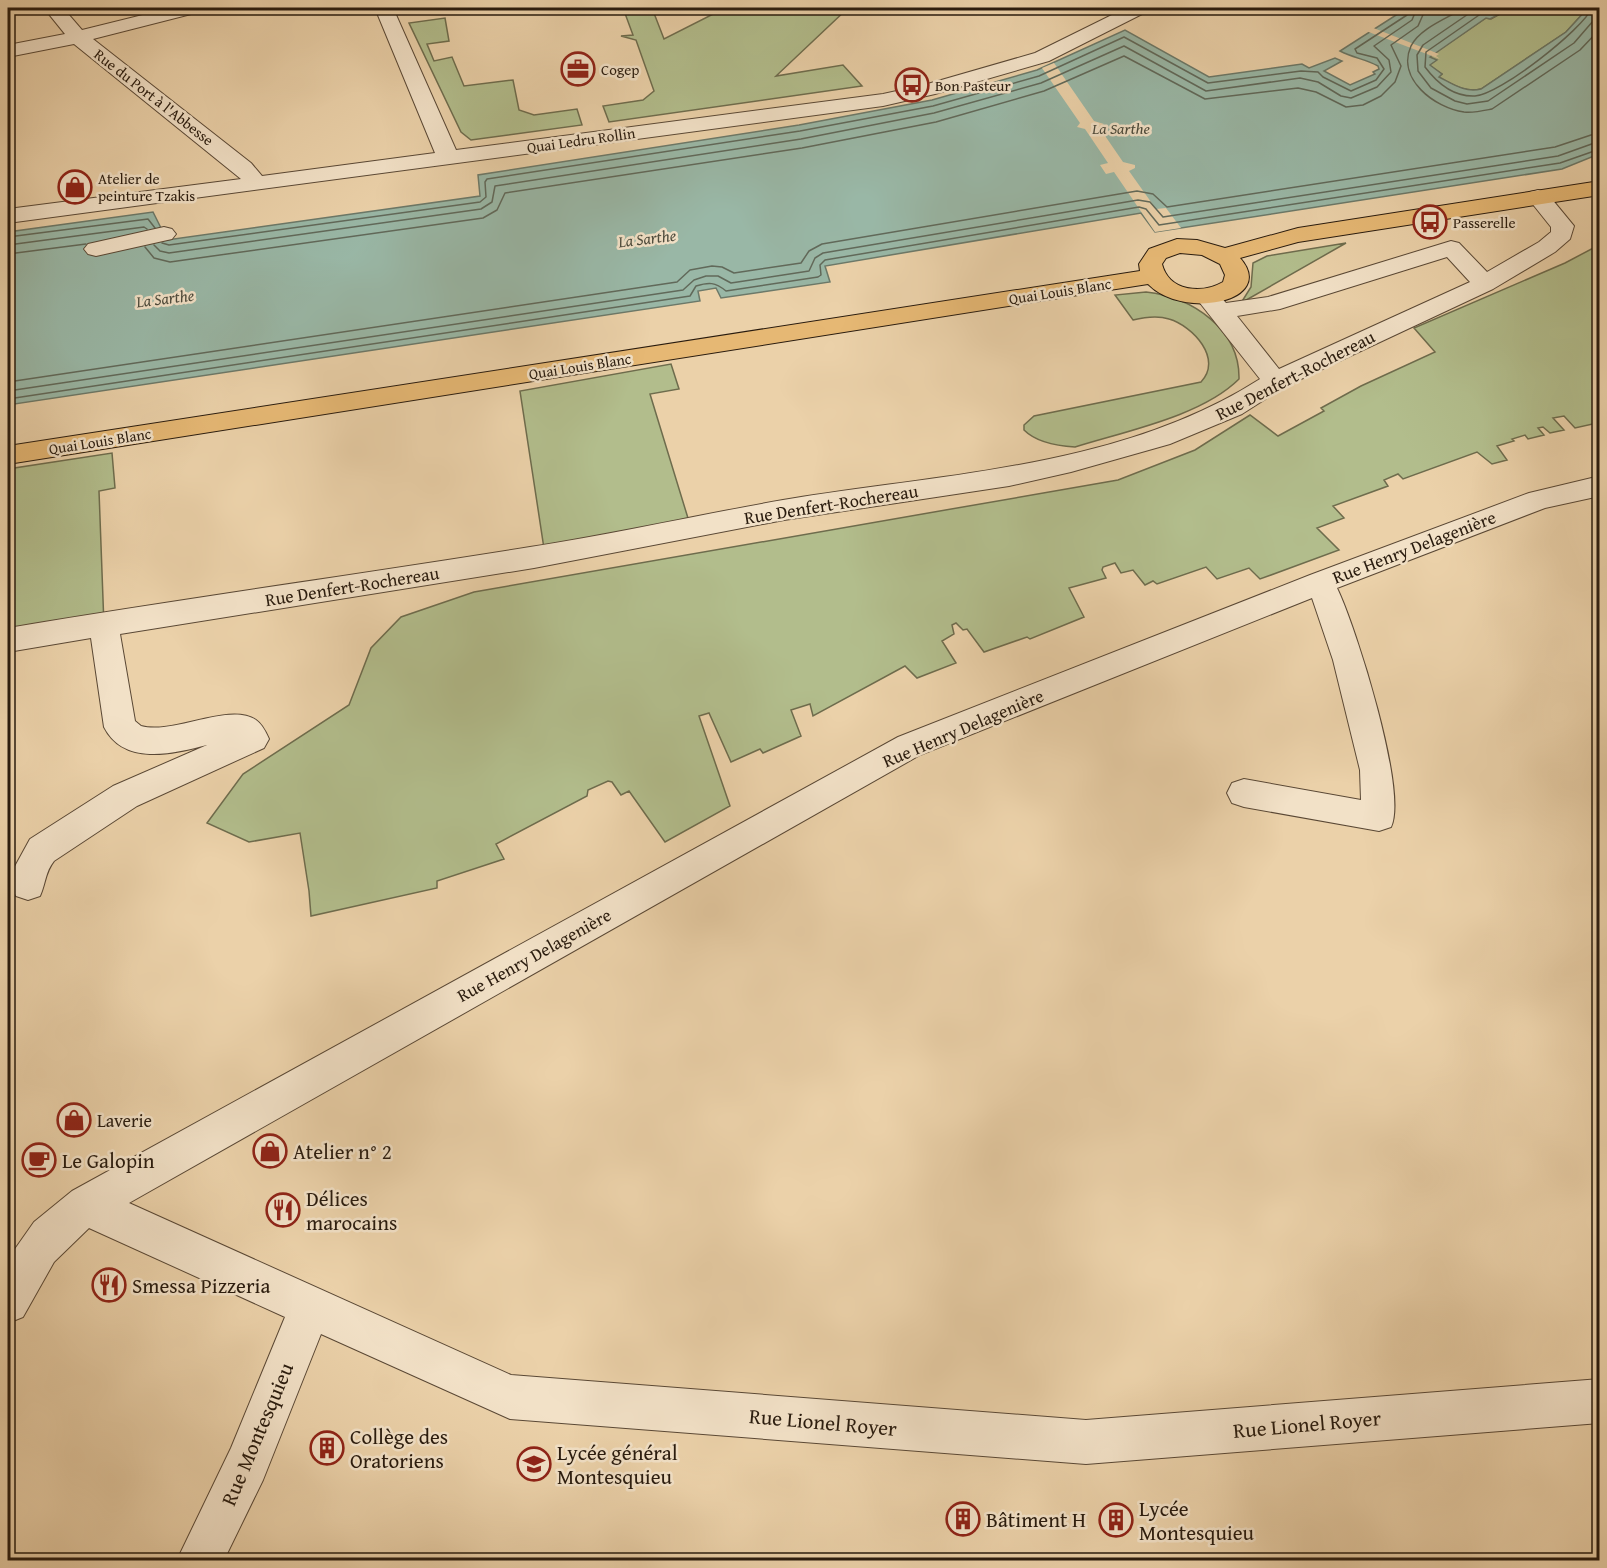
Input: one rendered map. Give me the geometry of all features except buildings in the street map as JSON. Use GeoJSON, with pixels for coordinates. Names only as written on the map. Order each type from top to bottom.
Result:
{"type":"FeatureCollection","features":[{"type":"Feature","properties":{"kind":"main road"},"geometry":{"type":"LineString","coordinates":[[1223,255],[1298,235],[1599,188]]}},
{"type":"Feature","properties":{"kind":"main road"},"geometry":{"type":"LineString","coordinates":[[1200,247],[1223,255],[1234,266],[1237,280],[1214,304],[1169,290],[1153,276],[1150,263],[1160,252],[1168,248],[1200,247]]}},
{"type":"Feature","properties":{"kind":"main road","name":"Quai Louis Blanc"},"geometry":{"type":"LineString","coordinates":[[8,455],[1153,276]]}},
{"type":"Feature","properties":{"kind":"street","name":"Rue du Port à l'Abbesse"},"geometry":{"type":"LineString","coordinates":[[53,8],[78,37],[243,168],[258,184]]}},
{"type":"Feature","properties":{"kind":"street"},"geometry":{"type":"LineString","coordinates":[[8,51],[78,37],[192,8]]}},
{"type":"Feature","properties":{"kind":"street"},"geometry":{"type":"LineString","coordinates":[[384,8],[448,157]]}},
{"type":"Feature","properties":{"kind":"street","name":"Quai Ledru Rollin"},"geometry":{"type":"LineString","coordinates":[[8,216],[883,100],[917,93],[1042,57],[1139,8]]}},
{"type":"Feature","properties":{"kind":"street","name":"Rue Denfert-Rochereau"},"geometry":{"type":"LineString","coordinates":[[8,640],[534,557],[784,510],[1009,476],[1071,463],[1161,438],[1233,408],[1275,381],[1485,284],[1553,243],[1562,234],[1563,226],[1538,197]]}},
{"type":"Feature","properties":{"kind":"street"},"geometry":{"type":"LineString","coordinates":[[96,249],[164,234]]}},
{"type":"Feature","properties":{"kind":"street"},"geometry":{"type":"LineString","coordinates":[[1214,304],[1271,304],[1451,248],[1485,284]]}},
{"type":"Feature","properties":{"kind":"street"},"geometry":{"type":"LineString","coordinates":[[1214,304],[1275,381]]}},
{"type":"Feature","properties":{"kind":"street","name":"Rue Henry Delagenière"},"geometry":{"type":"LineString","coordinates":[[8,1302],[28,1260],[40,1244],[86,1205],[909,746],[1320,583],[1539,500],[1599,486]]}},
{"type":"Feature","properties":{"kind":"street"},"geometry":{"type":"LineString","coordinates":[[1244,793],[1379,817],[1376,770],[1348,660],[1331,606],[1320,583]]}},
{"type":"Feature","properties":{"kind":"street"},"geometry":{"type":"LineString","coordinates":[[28,885],[28,873],[32,862],[42,850],[125,796],[253,739],[244,729],[222,728],[175,741],[141,740],[126,736],[120,727],[104,626]]}},
{"type":"Feature","properties":{"kind":"street","name":"Rue Lionel Royer"},"geometry":{"type":"LineString","coordinates":[[86,1205],[510,1396],[1086,1442],[1599,1401]]}},
{"type":"Feature","properties":{"kind":"street","name":"Rue Montesquieu"},"geometry":{"type":"LineString","coordinates":[[200,1560],[247,1464],[311,1306]]}},
{"type":"Feature","properties":{"kind":"green space"},"geometry":{"type":"Polygon","coordinates":[[[623,8],[652,8],[664,39],[725,8],[848,8],[776,76],[843,65],[862,86],[609,122],[603,106],[643,100],[654,91],[636,40],[621,36],[633,35],[623,8]]]}},
{"type":"Feature","properties":{"kind":"green space"},"geometry":{"type":"Polygon","coordinates":[[[1511,8],[1588,8],[1566,32],[1481,89],[1464,89],[1438,77],[1442,74],[1429,65],[1429,57],[1486,18],[1491,19],[1511,8]]]}},
{"type":"Feature","properties":{"kind":"green space"},"geometry":{"type":"Polygon","coordinates":[[[445,18],[449,41],[427,44],[434,61],[452,57],[464,86],[513,80],[519,110],[534,115],[577,109],[582,125],[471,140],[461,132],[409,23],[445,18]]]}},
{"type":"Feature","properties":{"kind":"green space"},"geometry":{"type":"Polygon","coordinates":[[[1346,243],[1241,303],[1251,287],[1253,263],[1267,256],[1346,243]]]}},
{"type":"Feature","properties":{"kind":"green space"},"geometry":{"type":"Polygon","coordinates":[[[1599,245],[1599,424],[1575,428],[1564,416],[1553,418],[1564,430],[1550,433],[1543,427],[1538,428],[1544,435],[1528,439],[1525,435],[1497,446],[1507,460],[1492,464],[1477,452],[1403,479],[1398,474],[1384,480],[1388,486],[1333,506],[1344,518],[1317,528],[1339,550],[1260,579],[1249,568],[1217,579],[1206,567],[1157,584],[1153,581],[1145,585],[1133,570],[1121,573],[1115,563],[1103,567],[1106,578],[1069,588],[1084,617],[1030,639],[1027,637],[984,652],[967,629],[963,630],[956,623],[952,625],[954,634],[942,641],[956,663],[917,678],[905,666],[813,716],[810,704],[791,710],[801,736],[763,753],[760,749],[731,762],[709,713],[699,716],[730,806],[665,842],[629,791],[621,795],[612,782],[608,781],[588,790],[587,796],[496,844],[504,859],[437,881],[437,888],[311,916],[300,833],[249,842],[207,823],[243,774],[349,705],[371,648],[401,617],[474,592],[1118,480],[1195,450],[1250,415],[1278,436],[1324,411],[1321,408],[1361,386],[1435,352],[1414,328],[1565,263],[1599,245]]]}},
{"type":"Feature","properties":{"kind":"green space"},"geometry":{"type":"Polygon","coordinates":[[[1146,292],[1180,301],[1210,319],[1231,345],[1237,361],[1239,379],[1223,392],[1184,413],[1075,447],[1048,443],[1024,430],[1024,425],[1034,416],[1201,382],[1207,373],[1209,363],[1202,344],[1195,336],[1178,323],[1164,318],[1151,317],[1133,320],[1115,295],[1146,292]]]}},
{"type":"Feature","properties":{"kind":"green space"},"geometry":{"type":"Polygon","coordinates":[[[671,364],[679,389],[650,394],[691,528],[545,555],[520,391],[671,364]]]}},
{"type":"Feature","properties":{"kind":"green space"},"geometry":{"type":"Polygon","coordinates":[[[112,453],[115,488],[99,491],[104,626],[8,640],[8,469],[112,453]]]}},
{"type":"Feature","properties":{"kind":"water","name":"La Sarthe"},"geometry":{"type":"Polygon","coordinates":[[[1407,8],[1511,8],[1490,19],[1486,18],[1430,57],[1437,60],[1430,65],[1442,74],[1439,77],[1459,87],[1475,90],[1481,89],[1566,32],[1588,8],[1599,8],[1599,154],[1562,169],[1155,232],[1141,213],[825,266],[830,282],[721,298],[716,288],[698,291],[700,301],[8,405],[8,232],[153,212],[167,240],[480,196],[478,175],[799,125],[932,100],[1037,70],[1125,30],[1209,77],[1302,64],[1309,68],[1335,58],[1342,61],[1324,71],[1350,85],[1375,74],[1373,72],[1379,69],[1378,66],[1340,51],[1407,8]]]}},
{"type":"Feature","properties":{"kind":"pier"},"geometry":{"type":"Polygon","coordinates":[[[1371,27],[1439,54],[1436,56],[1440,59],[1366,31],[1371,27]]]}},
{"type":"Feature","properties":{"kind":"pier"},"geometry":{"type":"Polygon","coordinates":[[[1054,63],[1094,121],[1104,124],[1099,127],[1123,162],[1135,165],[1135,168],[1129,171],[1156,209],[1166,208],[1181,228],[1155,232],[1114,172],[1106,174],[1100,165],[1108,163],[1085,129],[1077,127],[1080,123],[1042,68],[1054,63]]]}},
{"type":"Feature","properties":{"kind":"place","name":"Cogep"},"geometry":{"type":"Point","coordinates":[578,69]}},
{"type":"Feature","properties":{"kind":"place","name":"Bon Pasteur"},"geometry":{"type":"Point","coordinates":[912,85]}},
{"type":"Feature","properties":{"kind":"place","name":"Atelier de peinture Tzakis"},"geometry":{"type":"Point","coordinates":[75,187]}},
{"type":"Feature","properties":{"kind":"place","name":"Passerelle"},"geometry":{"type":"Point","coordinates":[1430,222]}},
{"type":"Feature","properties":{"kind":"place","name":"Laverie"},"geometry":{"type":"Point","coordinates":[74,1120]}},
{"type":"Feature","properties":{"kind":"place","name":"Atelier n° 2"},"geometry":{"type":"Point","coordinates":[270,1151]}},
{"type":"Feature","properties":{"kind":"place","name":"Le Galopin"},"geometry":{"type":"Point","coordinates":[39,1160]}},
{"type":"Feature","properties":{"kind":"place","name":"Délices marocains"},"geometry":{"type":"Point","coordinates":[283,1210]}},
{"type":"Feature","properties":{"kind":"place","name":"Smessa Pizzeria"},"geometry":{"type":"Point","coordinates":[109,1285]}},
{"type":"Feature","properties":{"kind":"place","name":"Collège des Oratoriens"},"geometry":{"type":"Point","coordinates":[327,1448]}},
{"type":"Feature","properties":{"kind":"place","name":"Lycée général Montesquieu"},"geometry":{"type":"Point","coordinates":[534,1464]}},
{"type":"Feature","properties":{"kind":"place","name":"Bâtiment H"},"geometry":{"type":"Point","coordinates":[963,1519]}},
{"type":"Feature","properties":{"kind":"place","name":"Lycée Montesquieu"},"geometry":{"type":"Point","coordinates":[1116,1520]}}]}
